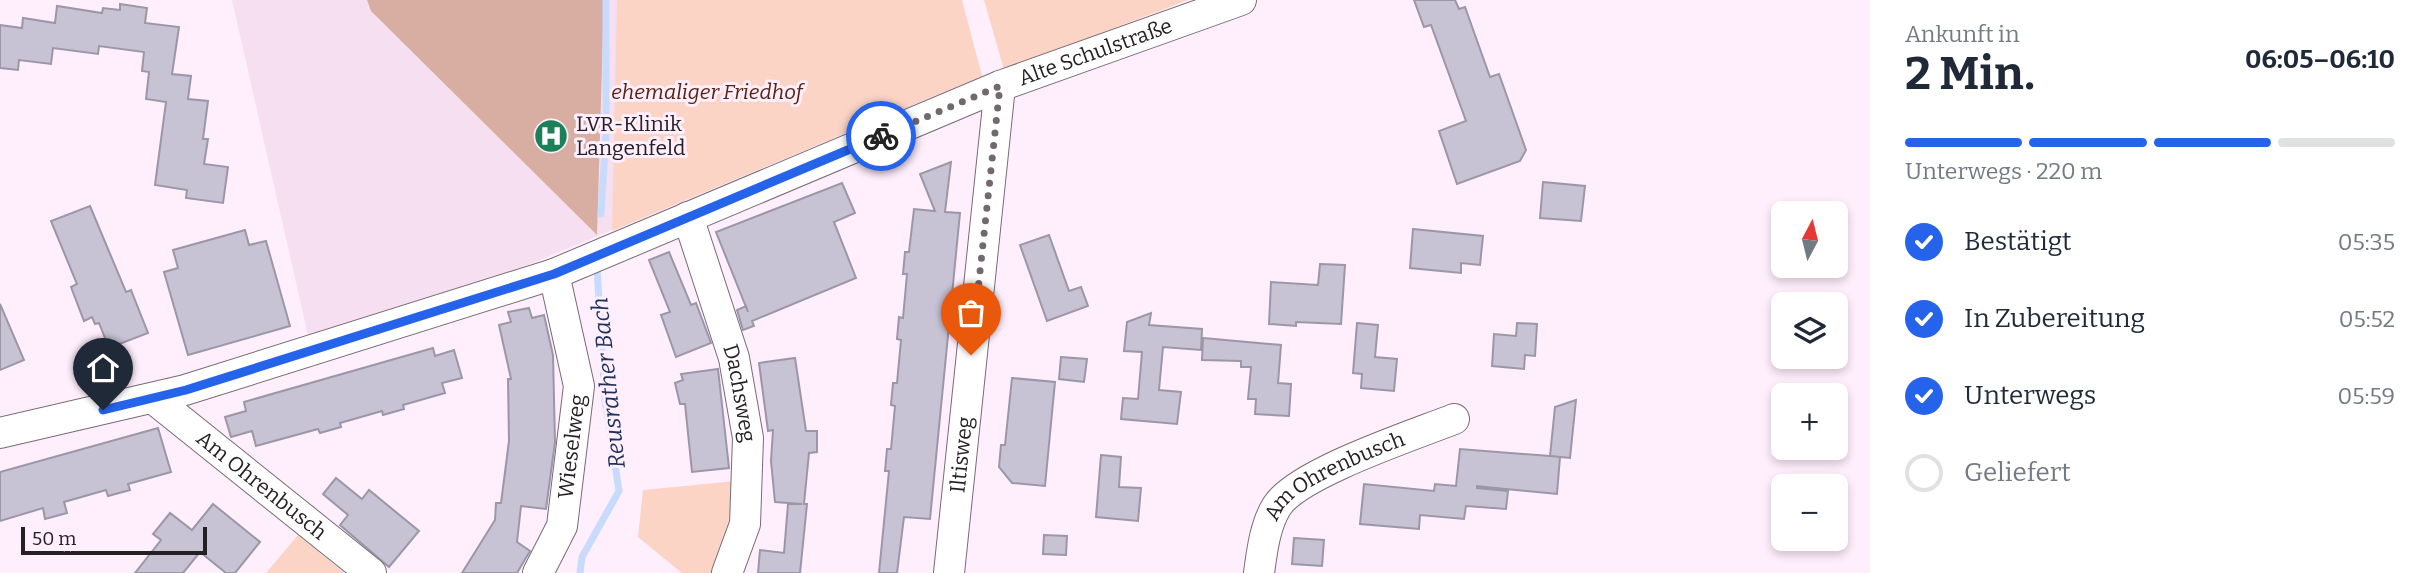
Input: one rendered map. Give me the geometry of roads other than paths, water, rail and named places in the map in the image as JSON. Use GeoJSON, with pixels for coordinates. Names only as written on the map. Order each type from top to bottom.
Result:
{"type":"FeatureCollection","features":[{"type":"Feature","properties":{"kind":"street","name":"Alte Schulstraße"},"geometry":{"type":"LineString","coordinates":[[0,433],[154,399],[554,274],[1000,86],[1241,0]]}},
{"type":"Feature","properties":{"kind":"street","name":"Iltisweg"},"geometry":{"type":"LineString","coordinates":[[949,573],[1000,86]]}},
{"type":"Feature","properties":{"kind":"street","name":"Dachsweg"},"geometry":{"type":"LineString","coordinates":[[688,217],[734,358],[748,438],[745,524],[727,573]]}},
{"type":"Feature","properties":{"kind":"street","name":"Wieselweg"},"geometry":{"type":"LineString","coordinates":[[538,573],[562,526],[579,386],[554,274]]}},
{"type":"Feature","properties":{"kind":"street","name":"Am Ohrenbusch"},"geometry":{"type":"LineString","coordinates":[[154,399],[372,573]]}},
{"type":"Feature","properties":{"kind":"street","name":"Am Ohrenbusch"},"geometry":{"type":"LineString","coordinates":[[1259,573],[1262,544],[1277,506],[1295,488],[1317,474],[1454,419]]}},
{"type":"Feature","properties":{"kind":"waterway","name":"Reusrather Bach"},"geometry":{"type":"LineString","coordinates":[[601,214],[606,133],[606,0]]}},
{"type":"Feature","properties":{"kind":"waterway","name":"Reusrather Bach"},"geometry":{"type":"LineString","coordinates":[[580,573],[582,557],[619,491],[605,399],[597,268]]}},
{"type":"Feature","properties":{"kind":"place","name":"LVR-Klinik Langenfeld"},"geometry":{"type":"Point","coordinates":[551,136]}},
{"type":"Feature","properties":{"kind":"park label","name":"ehemaliger Friedhof"},"geometry":{"type":"Point","coordinates":[707,92]}}]}
